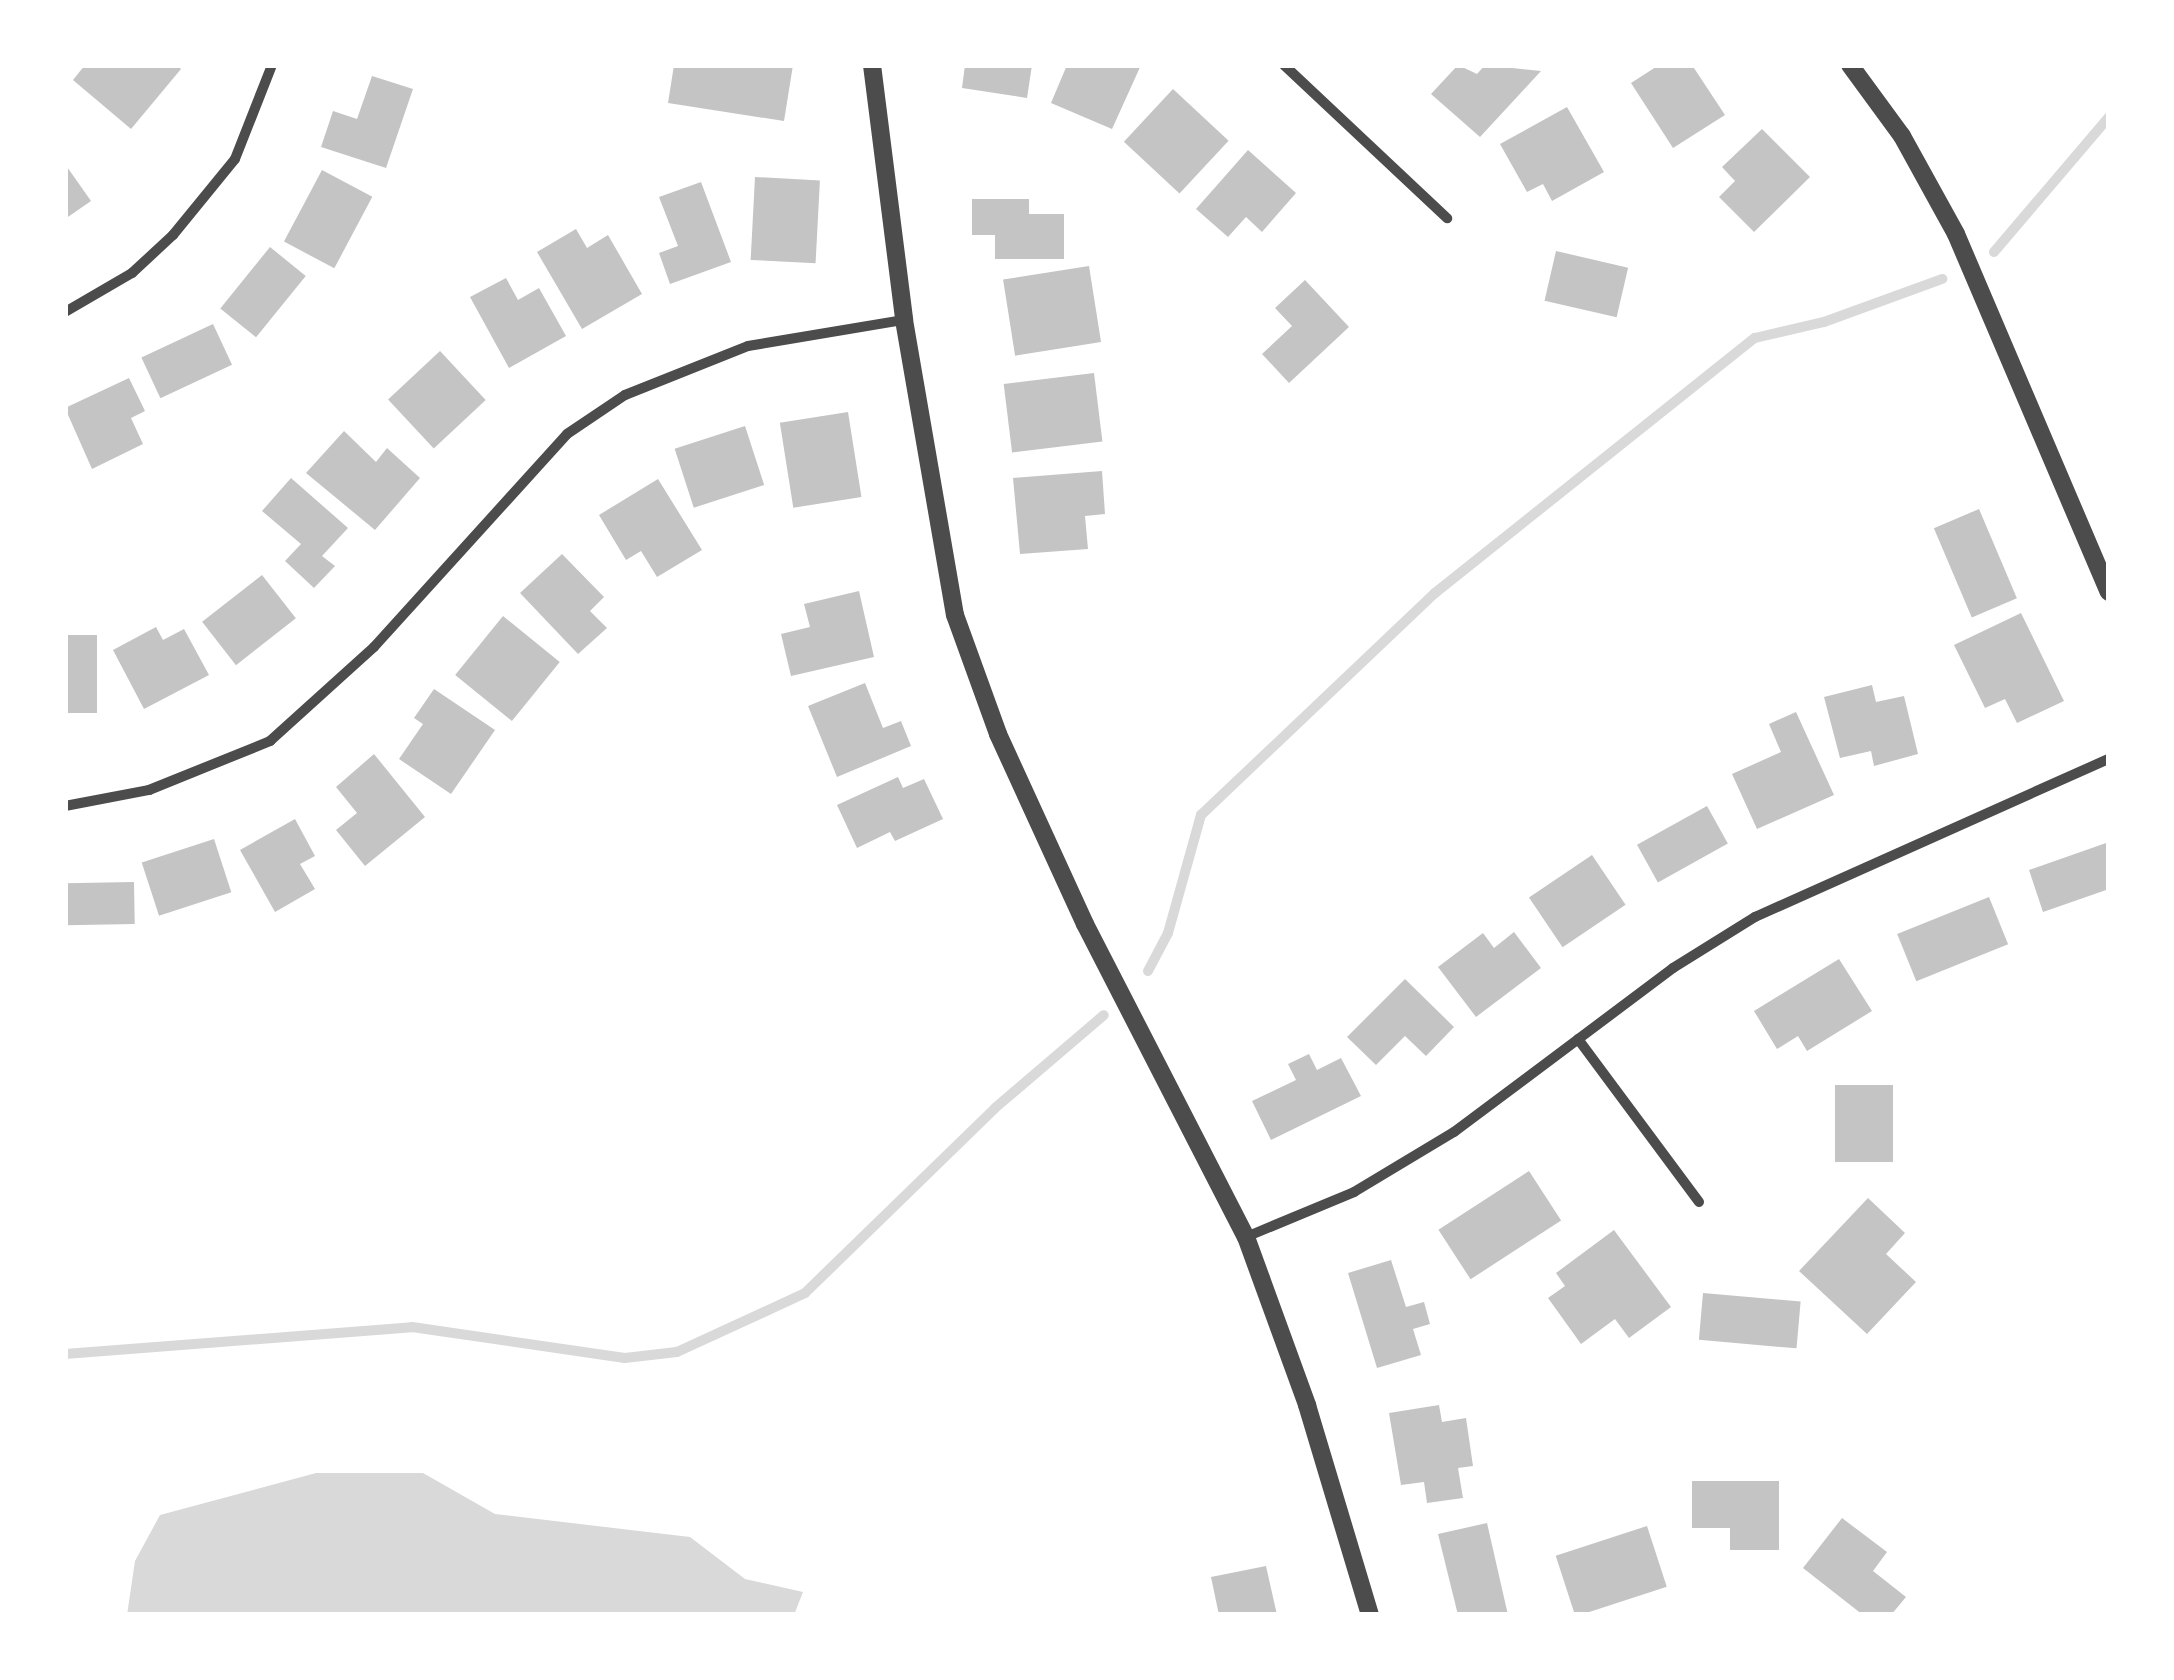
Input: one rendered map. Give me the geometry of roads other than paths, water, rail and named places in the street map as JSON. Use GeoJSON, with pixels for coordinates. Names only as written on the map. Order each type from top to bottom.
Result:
{"type":"FeatureCollection","features":[{"type":"Feature","properties":{"kind":"street"},"geometry":{"type":"LineString","coordinates":[[65,312],[132,272],[173,236],[235,159],[272,65]]}},
{"type":"Feature","properties":{"kind":"street"},"geometry":{"type":"LineString","coordinates":[[872,65],[904,320],[955,615],[998,734],[1086,924],[1246,1237],[1306,1405],[1370,1615]]}},
{"type":"Feature","properties":{"kind":"street"},"geometry":{"type":"LineString","coordinates":[[1284,65],[1446,218]]}},
{"type":"Feature","properties":{"kind":"street"},"geometry":{"type":"LineString","coordinates":[[1850,65],[1902,136],[1956,234],[2109,592]]}},
{"type":"Feature","properties":{"kind":"street"},"geometry":{"type":"LineString","coordinates":[[65,806],[149,790],[270,741],[374,646],[567,434],[625,395],[748,346],[904,320]]}},
{"type":"Feature","properties":{"kind":"street"},"geometry":{"type":"LineString","coordinates":[[1246,1237],[1354,1192],[1454,1132],[1578,1039],[1756,916],[2109,760]]}},
{"type":"Feature","properties":{"kind":"street"},"geometry":{"type":"LineString","coordinates":[[1578,1039],[1699,1202]]}},
{"type":"Feature","properties":{"kind":"waterway"},"geometry":{"type":"LineString","coordinates":[[1994,252],[2109,117]]}},
{"type":"Feature","properties":{"kind":"waterway"},"geometry":{"type":"LineString","coordinates":[[1148,971],[1168,933],[1201,815],[1435,593],[1755,338],[1824,322],[1942,279]]}},
{"type":"Feature","properties":{"kind":"waterway"},"geometry":{"type":"LineString","coordinates":[[65,1354],[412,1327],[625,1358],[677,1352],[805,1293],[995,1108],[1104,1015]]}}]}
